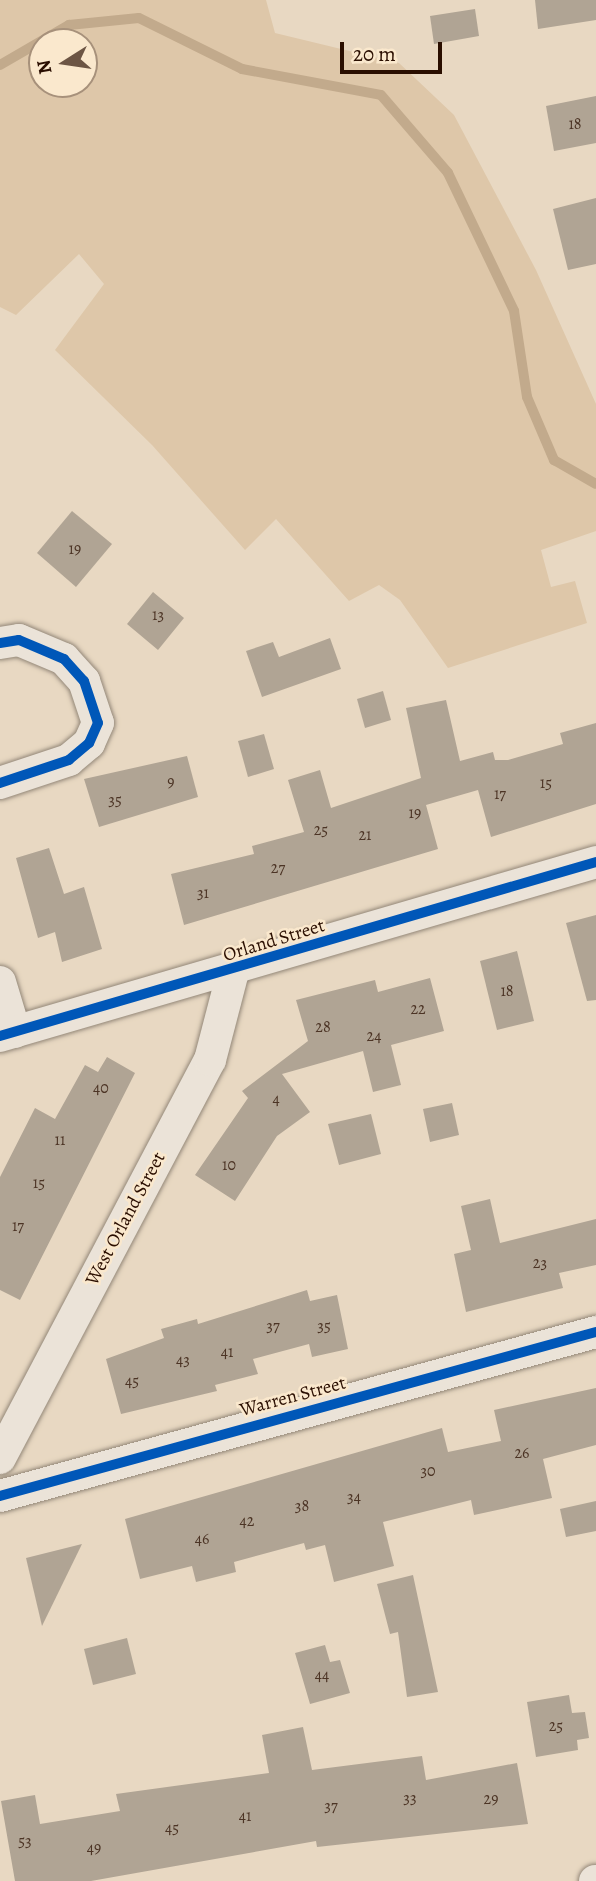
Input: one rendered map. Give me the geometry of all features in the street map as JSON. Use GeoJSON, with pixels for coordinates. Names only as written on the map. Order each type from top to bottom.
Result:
{"type":"FeatureCollection","features":[{"type":"Feature","properties":{"kind":"street"},"geometry":{"type":"LineString","coordinates":[[0,643],[19,640],[64,659],[84,681],[98,723],[89,743],[69,760],[0,783]]}},
{"type":"Feature","properties":{"kind":"street","name":"Orland Street"},"geometry":{"type":"LineString","coordinates":[[7,1034],[233,972],[596,862]]}},
{"type":"Feature","properties":{"kind":"street","name":"West Orland Street"},"geometry":{"type":"LineString","coordinates":[[0,1458],[210,1060],[233,972]]}},
{"type":"Feature","properties":{"kind":"street"},"geometry":{"type":"LineString","coordinates":[[0,982],[7,1034]]}},
{"type":"Feature","properties":{"kind":"street","name":"Warren Street"},"geometry":{"type":"LineString","coordinates":[[0,1496],[596,1332]]}},
{"type":"Feature","properties":{"kind":"shaded area"},"geometry":{"type":"Polygon","coordinates":[[[0,0],[266,0],[275,33],[399,63],[454,115],[536,270],[596,404],[596,531],[541,550],[551,587],[575,581],[587,623],[448,668],[400,600],[379,585],[349,601],[276,519],[245,550],[152,445],[55,350],[104,284],[79,254],[16,315],[0,307],[0,0]]]}},
{"type":"Feature","properties":{"kind":"building"},"geometry":{"type":"Polygon","coordinates":[[[535,0],[596,0],[596,20],[538,29],[535,0]]]}},
{"type":"Feature","properties":{"kind":"building"},"geometry":{"type":"Polygon","coordinates":[[[475,9],[479,36],[434,44],[430,16],[475,9]]]}},
{"type":"Feature","properties":{"kind":"building"},"geometry":{"type":"Polygon","coordinates":[[[596,96],[596,143],[554,151],[546,106],[596,96]]]}},
{"type":"Feature","properties":{"kind":"building"},"geometry":{"type":"Polygon","coordinates":[[[596,198],[596,264],[568,270],[553,209],[596,198]]]}},
{"type":"Feature","properties":{"kind":"building"},"geometry":{"type":"Polygon","coordinates":[[[72,511],[112,544],[76,587],[37,553],[72,511]]]}},
{"type":"Feature","properties":{"kind":"building"},"geometry":{"type":"Polygon","coordinates":[[[153,592],[184,618],[158,650],[127,624],[153,592]]]}},
{"type":"Feature","properties":{"kind":"building"},"geometry":{"type":"Polygon","coordinates":[[[330,638],[341,669],[262,697],[246,651],[273,642],[279,657],[330,638]]]}},
{"type":"Feature","properties":{"kind":"building"},"geometry":{"type":"Polygon","coordinates":[[[383,691],[391,720],[365,728],[357,699],[383,691]]]}},
{"type":"Feature","properties":{"kind":"building"},"geometry":{"type":"Polygon","coordinates":[[[446,700],[460,761],[493,752],[495,760],[508,760],[563,744],[560,733],[596,723],[596,804],[491,837],[478,790],[426,805],[438,849],[184,925],[171,874],[254,854],[252,846],[304,832],[288,780],[320,770],[331,808],[421,778],[406,708],[446,700]]]}},
{"type":"Feature","properties":{"kind":"building"},"geometry":{"type":"Polygon","coordinates":[[[264,734],[274,769],[248,777],[238,741],[264,734]]]}},
{"type":"Feature","properties":{"kind":"building"},"geometry":{"type":"Polygon","coordinates":[[[187,756],[198,797],[99,827],[84,779],[187,756]]]}},
{"type":"Feature","properties":{"kind":"building"},"geometry":{"type":"Polygon","coordinates":[[[49,848],[64,894],[84,887],[102,949],[62,962],[55,932],[38,938],[16,858],[49,848]]]}},
{"type":"Feature","properties":{"kind":"building"},"geometry":{"type":"Polygon","coordinates":[[[596,915],[596,1000],[587,1001],[566,923],[596,915]]]}},
{"type":"Feature","properties":{"kind":"building"},"geometry":{"type":"Polygon","coordinates":[[[517,951],[534,1021],[497,1030],[480,961],[517,951]]]}},
{"type":"Feature","properties":{"kind":"building"},"geometry":{"type":"Polygon","coordinates":[[[430,978],[444,1031],[391,1045],[401,1085],[373,1092],[363,1051],[282,1074],[310,1112],[277,1136],[235,1201],[195,1175],[248,1098],[242,1091],[308,1041],[296,1000],[375,980],[378,992],[430,978]]]}},
{"type":"Feature","properties":{"kind":"building"},"geometry":{"type":"Polygon","coordinates":[[[107,1057],[135,1073],[20,1300],[0,1290],[0,1177],[35,1108],[55,1119],[85,1065],[98,1072],[107,1057]]]}},
{"type":"Feature","properties":{"kind":"building"},"geometry":{"type":"Polygon","coordinates":[[[452,1103],[459,1135],[430,1142],[423,1109],[452,1103]]]}},
{"type":"Feature","properties":{"kind":"building"},"geometry":{"type":"Polygon","coordinates":[[[371,1114],[381,1154],[339,1165],[328,1124],[371,1114]]]}},
{"type":"Feature","properties":{"kind":"building"},"geometry":{"type":"Polygon","coordinates":[[[490,1199],[500,1243],[596,1219],[596,1265],[559,1273],[563,1288],[466,1312],[454,1254],[471,1250],[461,1206],[490,1199]]]}},
{"type":"Feature","properties":{"kind":"building"},"geometry":{"type":"Polygon","coordinates":[[[307,1290],[310,1301],[337,1295],[348,1349],[312,1357],[309,1344],[253,1359],[258,1374],[215,1385],[217,1391],[121,1414],[106,1359],[164,1338],[161,1329],[197,1319],[198,1324],[307,1290]]]}},
{"type":"Feature","properties":{"kind":"building"},"geometry":{"type":"Polygon","coordinates":[[[596,1388],[596,1445],[543,1459],[552,1498],[474,1515],[471,1500],[383,1522],[394,1566],[334,1582],[325,1545],[306,1550],[304,1543],[234,1562],[236,1572],[196,1582],[192,1566],[140,1579],[125,1519],[442,1428],[448,1452],[501,1441],[494,1410],[596,1388]]]}},
{"type":"Feature","properties":{"kind":"building"},"geometry":{"type":"Polygon","coordinates":[[[596,1501],[596,1531],[566,1537],[560,1509],[596,1501]]]}},
{"type":"Feature","properties":{"kind":"building"},"geometry":{"type":"Polygon","coordinates":[[[82,1544],[42,1626],[26,1558],[82,1544]]]}},
{"type":"Feature","properties":{"kind":"building"},"geometry":{"type":"Polygon","coordinates":[[[413,1575],[438,1692],[407,1697],[398,1632],[390,1634],[377,1584],[413,1575]]]}},
{"type":"Feature","properties":{"kind":"building"},"geometry":{"type":"Polygon","coordinates":[[[127,1638],[136,1674],[93,1685],[84,1649],[127,1638]]]}},
{"type":"Feature","properties":{"kind":"building"},"geometry":{"type":"Polygon","coordinates":[[[325,1645],[330,1662],[340,1660],[350,1693],[310,1704],[295,1653],[325,1645]]]}},
{"type":"Feature","properties":{"kind":"building"},"geometry":{"type":"Polygon","coordinates":[[[569,1695],[572,1713],[585,1712],[589,1738],[577,1740],[578,1750],[536,1757],[527,1702],[569,1695]]]}},
{"type":"Feature","properties":{"kind":"building"},"geometry":{"type":"Polygon","coordinates":[[[303,1727],[312,1770],[422,1756],[426,1780],[517,1763],[528,1824],[317,1847],[316,1841],[91,1881],[15,1881],[1,1801],[35,1795],[40,1824],[120,1811],[116,1794],[269,1773],[262,1735],[303,1727]]]}},
{"type":"Feature","properties":{"kind":"waterway"},"geometry":{"type":"LineString","coordinates":[[0,65],[69,25],[139,18],[242,69],[381,95],[448,173],[514,311],[527,397],[554,460],[596,484]]}},
{"type":"Feature","properties":{"kind":"cycle path"},"geometry":{"type":"LineString","coordinates":[[0,643],[19,640],[64,659],[84,681],[98,723],[89,743],[69,760],[0,783]]}},
{"type":"Feature","properties":{"kind":"cycle path"},"geometry":{"type":"LineString","coordinates":[[0,1036],[596,862]]}},
{"type":"Feature","properties":{"kind":"cycle path"},"geometry":{"type":"LineString","coordinates":[[0,1496],[596,1332]]}}]}
